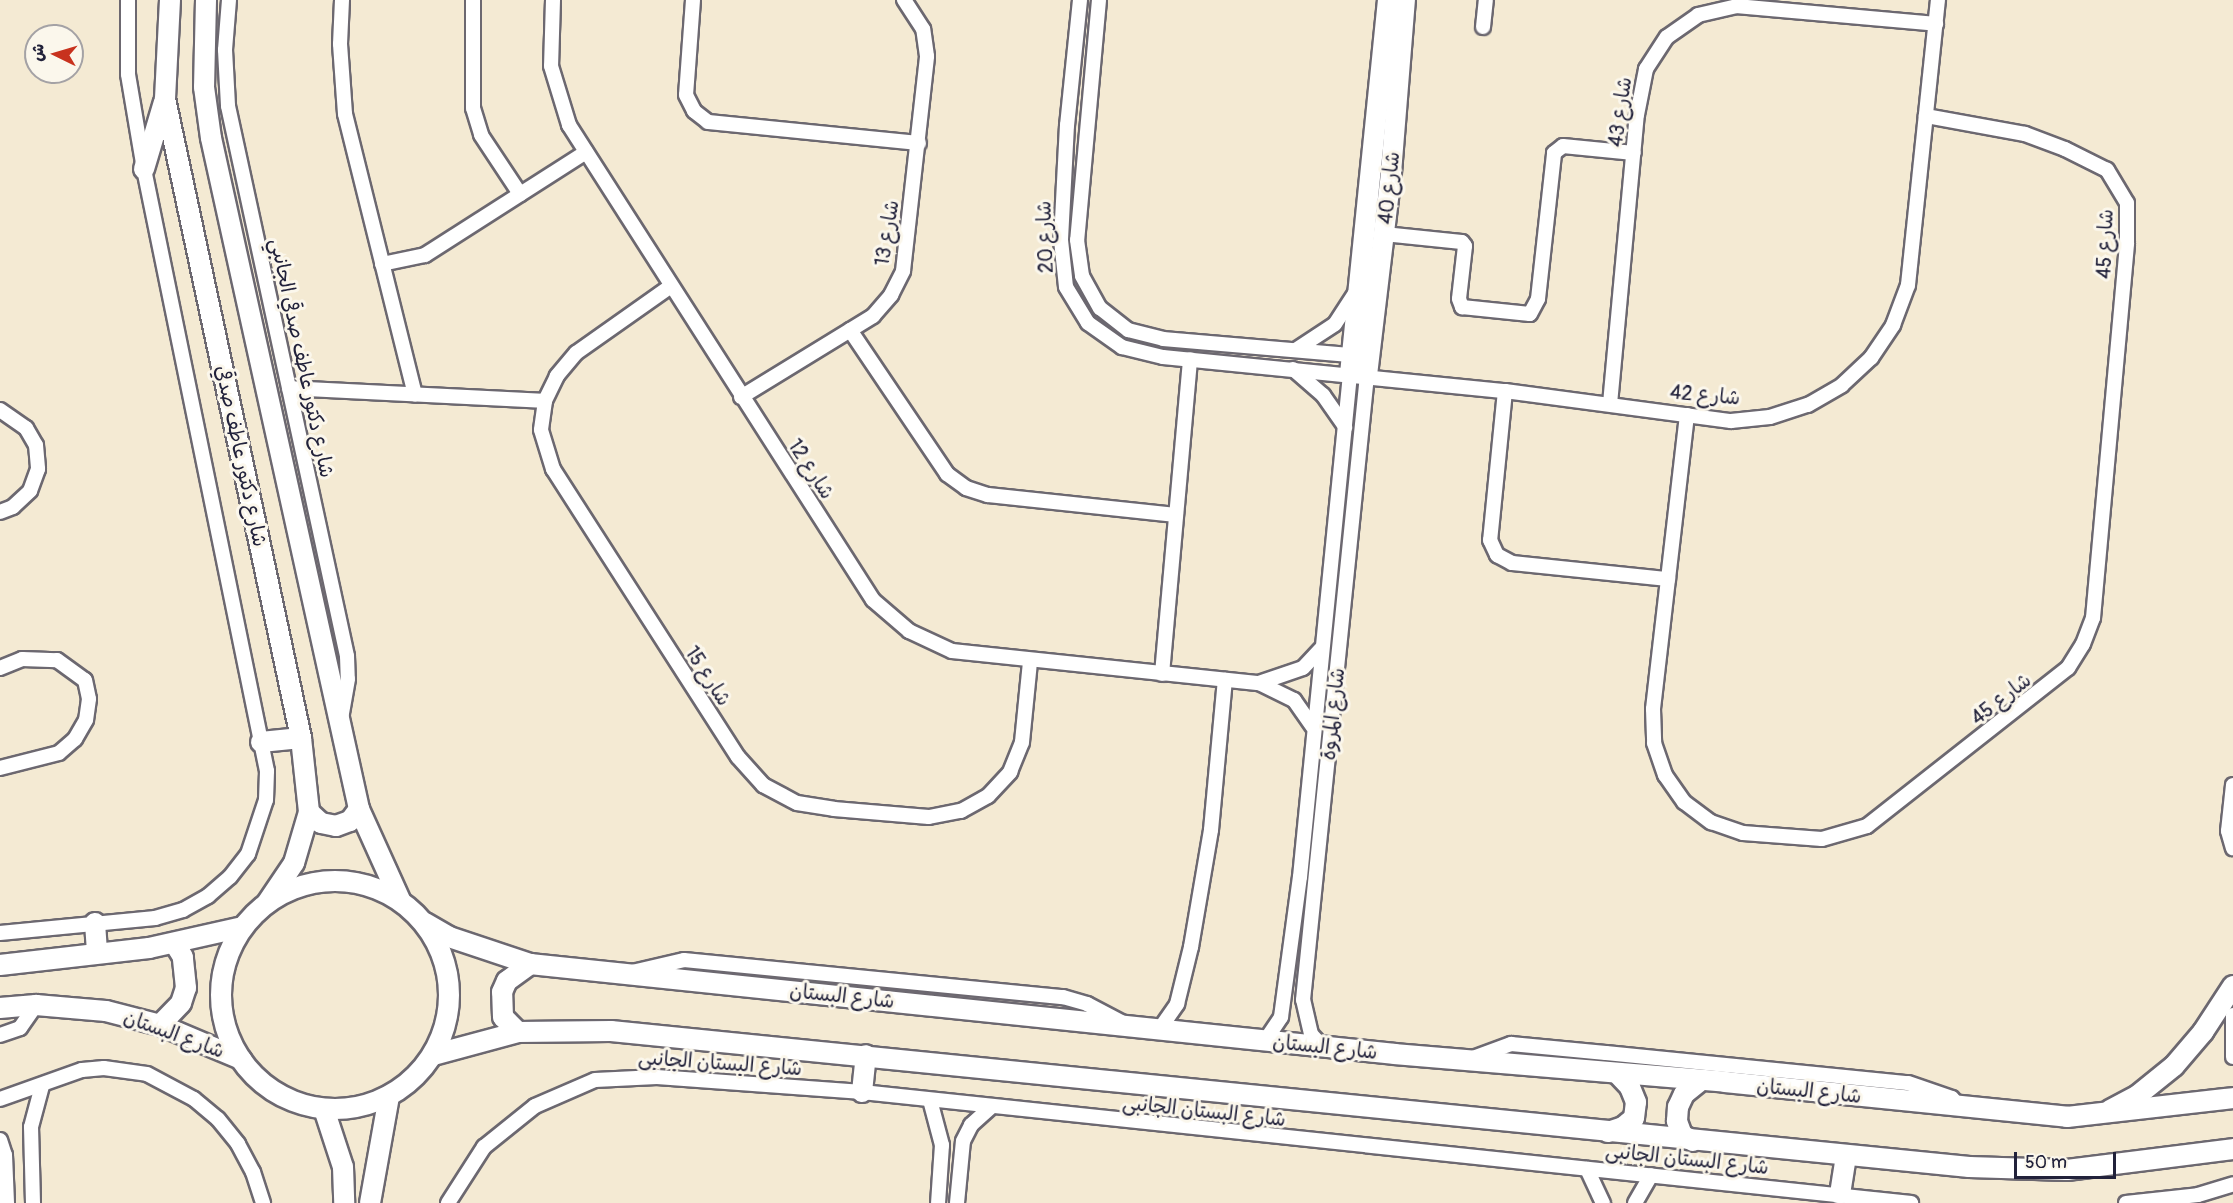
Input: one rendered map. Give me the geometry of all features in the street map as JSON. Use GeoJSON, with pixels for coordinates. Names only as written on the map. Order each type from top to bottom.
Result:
{"type":"FeatureCollection","features":[{"type":"Feature","properties":{"kind":"street"},"geometry":{"type":"LineString","coordinates":[[0,933],[155,918],[183,910],[208,896],[230,877],[248,854],[266,800],[267,771],[144,169],[128,74],[128,0]]}},
{"type":"Feature","properties":{"kind":"street","name":"شارع دكتور عاطف صدقي"},"geometry":{"type":"LineString","coordinates":[[170,0],[165,99],[301,738],[309,812],[294,863],[267,903]]}},
{"type":"Feature","properties":{"kind":"street","name":"شارع دكتور عاطف صدقي"},"geometry":{"type":"LineString","coordinates":[[206,0],[204,87],[211,138],[359,809],[400,900]]}},
{"type":"Feature","properties":{"kind":"street","name":"شارع دكتور عاطف صدقي الجانبي"},"geometry":{"type":"LineString","coordinates":[[229,0],[225,50],[228,106],[347,656],[348,679],[340,723]]}},
{"type":"Feature","properties":{"kind":"street"},"geometry":{"type":"LineString","coordinates":[[342,0],[340,44],[345,114],[415,394]]}},
{"type":"Feature","properties":{"kind":"street"},"geometry":{"type":"LineString","coordinates":[[473,0],[473,108],[482,135],[520,194]]}},
{"type":"Feature","properties":{"kind":"street","name":"شارع 12"},"geometry":{"type":"LineString","coordinates":[[553,0],[551,66],[569,125],[873,600],[909,631],[952,651],[1030,662],[1259,683],[1294,700],[1312,726]]}},
{"type":"Feature","properties":{"kind":"street"},"geometry":{"type":"LineString","coordinates":[[693,0],[686,95],[694,111],[708,122],[919,143]]}},
{"type":"Feature","properties":{"kind":"street","name":"شارع 13"},"geometry":{"type":"LineString","coordinates":[[741,397],[873,316],[891,295],[903,271],[927,56],[923,29],[904,0]]}},
{"type":"Feature","properties":{"kind":"street","name":"شارع 20"},"geometry":{"type":"LineString","coordinates":[[1080,0],[1067,125],[1061,240],[1066,287],[1088,323],[1122,347],[1190,359],[1293,369],[1359,365]]}},
{"type":"Feature","properties":{"kind":"street","name":"شارع 20"},"geometry":{"type":"LineString","coordinates":[[1099,0],[1077,240],[1082,276],[1100,308],[1128,330],[1163,339],[1295,350],[1359,365]]}},
{"type":"Feature","properties":{"kind":"street","name":"شارع 40"},"geometry":{"type":"LineString","coordinates":[[1359,365],[1359,283],[1388,0]]}},
{"type":"Feature","properties":{"kind":"street","name":"شارع 40"},"geometry":{"type":"LineString","coordinates":[[1359,365],[1383,234],[1405,0]]}},
{"type":"Feature","properties":{"kind":"street"},"geometry":{"type":"LineString","coordinates":[[1483,27],[1486,0]]}},
{"type":"Feature","properties":{"kind":"street","name":"شارع 42"},"geometry":{"type":"LineString","coordinates":[[1359,365],[1505,391],[1731,421],[1770,417],[1816,400],[1842,385],[1871,358],[1893,325],[1908,285],[1938,0]]}},
{"type":"Feature","properties":{"kind":"street","name":"شارع 43"},"geometry":{"type":"LineString","coordinates":[[1610,404],[1634,153],[1646,69],[1667,37],[1698,15],[1736,6],[1936,24]]}},
{"type":"Feature","properties":{"kind":"street"},"geometry":{"type":"LineString","coordinates":[[144,169],[165,99]]}},
{"type":"Feature","properties":{"kind":"street","name":"شارع 45"},"geometry":{"type":"LineString","coordinates":[[1687,415],[1653,709],[1654,743],[1665,774],[1684,802],[1711,822],[1743,833],[1822,839],[1868,826],[2048,688],[2068,668],[2083,644],[2093,618],[2127,243],[2127,203],[2107,170],[2065,149],[2025,134],[1926,116]]}},
{"type":"Feature","properties":{"kind":"street"},"geometry":{"type":"LineString","coordinates":[[1383,234],[1463,243],[1459,299],[1462,307],[1530,314],[1538,298],[1554,153],[1563,146],[1634,153]]}},
{"type":"Feature","properties":{"kind":"street"},"geometry":{"type":"LineString","coordinates":[[382,264],[425,255],[586,152]]}},
{"type":"Feature","properties":{"kind":"street"},"geometry":{"type":"LineString","coordinates":[[1295,350],[1335,324],[1359,283]]}},
{"type":"Feature","properties":{"kind":"street","name":"شارع 15"},"geometry":{"type":"LineString","coordinates":[[671,286],[583,347],[557,376],[545,401],[541,430],[553,469],[738,757],[763,785],[797,803],[929,817],[960,812],[988,796],[1010,772],[1022,742],[1030,662]]}},
{"type":"Feature","properties":{"kind":"street"},"geometry":{"type":"LineString","coordinates":[[850,330],[947,474],[966,488],[988,495],[1176,515]]}},
{"type":"Feature","properties":{"kind":"street"},"geometry":{"type":"LineString","coordinates":[[1162,674],[1190,359]]}},
{"type":"Feature","properties":{"kind":"street","name":"شارع المروة"},"geometry":{"type":"LineString","coordinates":[[1265,1041],[1281,1017],[1300,877],[1312,726],[1345,427],[1359,365]]}},
{"type":"Feature","properties":{"kind":"street","name":"شارع المروة"},"geometry":{"type":"LineString","coordinates":[[1322,1046],[1311,1034],[1303,1000],[1359,365]]}},
{"type":"Feature","properties":{"kind":"street"},"geometry":{"type":"LineString","coordinates":[[1293,369],[1323,395],[1345,427]]}},
{"type":"Feature","properties":{"kind":"street"},"geometry":{"type":"LineString","coordinates":[[289,388],[545,401]]}},
{"type":"Feature","properties":{"kind":"street"},"geometry":{"type":"LineString","coordinates":[[1505,391],[1490,540],[1497,555],[1512,563],[1668,579]]}},
{"type":"Feature","properties":{"kind":"street"},"geometry":{"type":"LineString","coordinates":[[0,410],[26,428],[36,445],[38,469],[30,491],[13,507],[0,512]]}},
{"type":"Feature","properties":{"kind":"street","name":"شارع 12"},"geometry":{"type":"LineString","coordinates":[[1259,683],[1303,668],[1321,649]]}},
{"type":"Feature","properties":{"kind":"street"},"geometry":{"type":"LineString","coordinates":[[0,668],[22,659],[57,660],[85,680],[89,699],[86,720],[75,739],[59,753],[0,768]]}},
{"type":"Feature","properties":{"kind":"street"},"geometry":{"type":"LineString","coordinates":[[1159,1030],[1177,1004],[1191,947],[1211,830],[1225,680]]}},
{"type":"Feature","properties":{"kind":"street"},"geometry":{"type":"LineString","coordinates":[[261,742],[301,738]]}},
{"type":"Feature","properties":{"kind":"street"},"geometry":{"type":"LineString","coordinates":[[2233,785],[2228,831],[2233,848]]}},
{"type":"Feature","properties":{"kind":"street"},"geometry":{"type":"LineString","coordinates":[[309,812],[321,823],[336,826],[350,821],[359,809]]}},
{"type":"Feature","properties":{"kind":"street"},"geometry":{"type":"LineString","coordinates":[[347,880],[375,887],[400,900],[425,923],[442,953],[450,988],[446,1023],[433,1055],[414,1078],[389,1096],[357,1107],[324,1109],[277,1093],[241,1059],[226,1027],[221,993],[227,958],[243,927],[267,903],[291,889],[319,881],[347,880]]}},
{"type":"Feature","properties":{"kind":"street"},"geometry":{"type":"LineString","coordinates":[[95,923],[97,953]]}},
{"type":"Feature","properties":{"kind":"street","name":"شارع البستان"},"geometry":{"type":"LineString","coordinates":[[425,923],[449,938],[530,964],[1265,1041],[1701,1080],[1960,1108],[2098,1116],[2233,1098]]}},
{"type":"Feature","properties":{"kind":"street"},"geometry":{"type":"LineString","coordinates":[[0,965],[175,944],[243,927]]}},
{"type":"Feature","properties":{"kind":"street"},"geometry":{"type":"LineString","coordinates":[[160,1025],[172,1016],[186,988],[187,972],[175,944]]}},
{"type":"Feature","properties":{"kind":"street"},"geometry":{"type":"LineString","coordinates":[[518,1032],[504,1017],[501,992],[507,981],[530,964]]}},
{"type":"Feature","properties":{"kind":"street"},"geometry":{"type":"LineString","coordinates":[[2098,1116],[2138,1095],[2174,1066],[2203,1032],[2233,986]]}},
{"type":"Feature","properties":{"kind":"street"},"geometry":{"type":"LineString","coordinates":[[0,1035],[20,1028],[36,1005]]}},
{"type":"Feature","properties":{"kind":"street","name":"شارع البستان"},"geometry":{"type":"LineString","coordinates":[[0,1008],[36,1005],[106,1011],[160,1025],[241,1059]]}},
{"type":"Feature","properties":{"kind":"street"},"geometry":{"type":"LineString","coordinates":[[2233,1016],[2233,1057]]}},
{"type":"Feature","properties":{"kind":"street"},"geometry":{"type":"LineString","coordinates":[[433,1055],[518,1032],[610,1030],[1693,1142],[1969,1167],[2067,1170],[2233,1149]]}},
{"type":"Feature","properties":{"kind":"street"},"geometry":{"type":"LineString","coordinates":[[1467,1060],[1511,1044],[1594,1052],[1908,1083],[1952,1098],[1960,1108]]}},
{"type":"Feature","properties":{"kind":"street"},"geometry":{"type":"LineString","coordinates":[[862,1092],[866,1055]]}},
{"type":"Feature","properties":{"kind":"street"},"geometry":{"type":"LineString","coordinates":[[0,1099],[42,1086],[62,1076],[104,1068],[136,1072],[167,1083],[195,1099],[238,1144],[253,1172],[263,1203]]}},
{"type":"Feature","properties":{"kind":"street"},"geometry":{"type":"LineString","coordinates":[[1608,1132],[1623,1128],[1634,1118],[1635,1110],[1630,1087],[1618,1074]]}},
{"type":"Feature","properties":{"kind":"street","name":"شارع البستان الجانبى"},"geometry":{"type":"LineString","coordinates":[[447,1203],[464,1173],[504,1127],[564,1091],[623,1077],[862,1092],[1911,1203]]}},
{"type":"Feature","properties":{"kind":"street"},"geometry":{"type":"LineString","coordinates":[[1693,1142],[1682,1135],[1678,1107],[1684,1094],[1701,1080]]}},
{"type":"Feature","properties":{"kind":"street"},"geometry":{"type":"LineString","coordinates":[[33,1203],[31,1127],[42,1086]]}},
{"type":"Feature","properties":{"kind":"street"},"geometry":{"type":"LineString","coordinates":[[370,1203],[389,1096]]}},
{"type":"Feature","properties":{"kind":"street"},"geometry":{"type":"LineString","coordinates":[[930,1100],[941,1134],[938,1203]]}},
{"type":"Feature","properties":{"kind":"street"},"geometry":{"type":"LineString","coordinates":[[957,1203],[960,1164],[967,1133],[991,1107]]}},
{"type":"Feature","properties":{"kind":"street"},"geometry":{"type":"LineString","coordinates":[[324,1109],[343,1167],[344,1203]]}},
{"type":"Feature","properties":{"kind":"street"},"geometry":{"type":"LineString","coordinates":[[0,1140],[5,1155],[7,1203]]}},
{"type":"Feature","properties":{"kind":"street"},"geometry":{"type":"LineString","coordinates":[[1840,1194],[1846,1156]]}},
{"type":"Feature","properties":{"kind":"street"},"geometry":{"type":"LineString","coordinates":[[941,1163],[960,1164]]}},
{"type":"Feature","properties":{"kind":"street"},"geometry":{"type":"LineString","coordinates":[[1587,1169],[1604,1203]]}},
{"type":"Feature","properties":{"kind":"street"},"geometry":{"type":"LineString","coordinates":[[1635,1203],[1651,1175]]}},
{"type":"Feature","properties":{"kind":"street"},"geometry":{"type":"LineString","coordinates":[[2126,1203],[2198,1195],[2233,1184]]}},
{"type":"Feature","properties":{"kind":"street"},"geometry":{"type":"LineString","coordinates":[[2198,1195],[2212,1203]]}}]}
